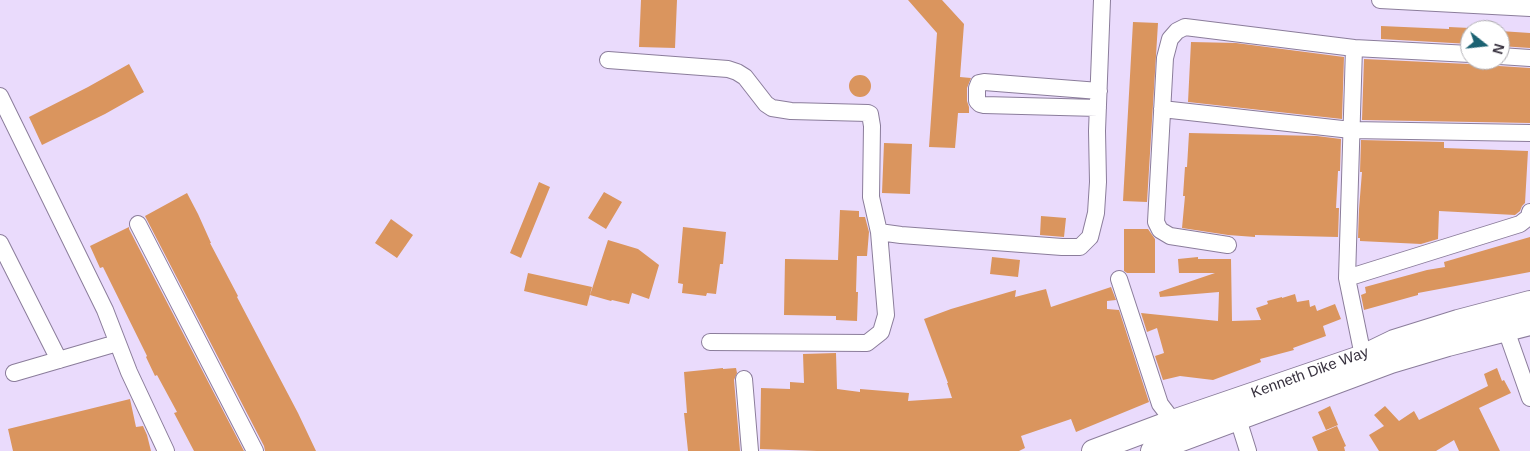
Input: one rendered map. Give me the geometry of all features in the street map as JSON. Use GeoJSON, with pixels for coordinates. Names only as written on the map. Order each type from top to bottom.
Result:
{"type":"FeatureCollection","features":[{"type":"Feature","properties":{"kind":"highway","name":"Kenneth Dike Way"},"geometry":{"type":"LineString","coordinates":[[1093,451],[1173,421],[1363,356],[1394,341],[1458,321],[1530,302]]}},
{"type":"Feature","properties":{"kind":"highway","name":"Kenneth Dike Way"},"geometry":{"type":"LineString","coordinates":[[1152,451],[1391,362],[1448,344],[1530,324]]}},
{"type":"Feature","properties":{"kind":"street"},"geometry":{"type":"LineString","coordinates":[[879,232],[1062,247],[1080,247],[1090,237],[1096,213],[1098,182],[1098,108],[1102,0]]}},
{"type":"Feature","properties":{"kind":"street"},"geometry":{"type":"LineString","coordinates":[[1380,0],[1530,8]]}},
{"type":"Feature","properties":{"kind":"street"},"geometry":{"type":"LineString","coordinates":[[1228,245],[1170,236],[1160,230],[1156,222],[1165,58],[1170,39],[1177,31],[1185,27],[1354,48],[1460,53]]}},
{"type":"Feature","properties":{"kind":"street"},"geometry":{"type":"LineString","coordinates":[[1354,48],[1347,278],[1363,356]]}},
{"type":"Feature","properties":{"kind":"street"},"geometry":{"type":"LineString","coordinates":[[1510,57],[1530,58]]}},
{"type":"Feature","properties":{"kind":"street"},"geometry":{"type":"LineString","coordinates":[[608,60],[728,69],[745,77],[766,104],[772,108],[791,112],[870,114],[872,126],[871,197],[879,232],[886,315],[881,332],[867,343],[710,342]]}},
{"type":"Feature","properties":{"kind":"street"},"geometry":{"type":"LineString","coordinates":[[1098,108],[984,105],[977,101],[976,88],[979,83],[984,82],[1099,91]]}},
{"type":"Feature","properties":{"kind":"street"},"geometry":{"type":"LineString","coordinates":[[0,96],[100,302],[129,372],[166,451]]}},
{"type":"Feature","properties":{"kind":"street"},"geometry":{"type":"LineString","coordinates":[[1162,109],[1351,130],[1530,133]]}},
{"type":"Feature","properties":{"kind":"street"},"geometry":{"type":"LineString","coordinates":[[1347,278],[1520,224],[1529,217],[1530,212]]}},
{"type":"Feature","properties":{"kind":"street"},"geometry":{"type":"LineString","coordinates":[[138,224],[255,451]]}},
{"type":"Feature","properties":{"kind":"street"},"geometry":{"type":"LineString","coordinates":[[0,243],[59,360]]}},
{"type":"Feature","properties":{"kind":"street"},"geometry":{"type":"LineString","coordinates":[[1119,279],[1160,404],[1173,421]]}},
{"type":"Feature","properties":{"kind":"street"},"geometry":{"type":"LineString","coordinates":[[1506,330],[1530,398]]}},
{"type":"Feature","properties":{"kind":"street"},"geometry":{"type":"LineString","coordinates":[[14,373],[117,343]]}},
{"type":"Feature","properties":{"kind":"street"},"geometry":{"type":"LineString","coordinates":[[744,380],[750,451]]}},
{"type":"Feature","properties":{"kind":"street"},"geometry":{"type":"LineString","coordinates":[[1238,419],[1248,451]]}},
{"type":"Feature","properties":{"kind":"building"},"geometry":{"type":"Polygon","coordinates":[[[641,0],[677,0],[675,48],[639,47],[641,0]]]}},
{"type":"Feature","properties":{"kind":"building"},"geometry":{"type":"Polygon","coordinates":[[[908,0],[942,0],[964,24],[960,77],[971,78],[967,88],[969,113],[958,113],[955,148],[929,147],[937,33],[908,0]]]}},
{"type":"Feature","properties":{"kind":"building"},"geometry":{"type":"Polygon","coordinates":[[[1133,22],[1158,23],[1147,202],[1123,201],[1133,22]]]}},
{"type":"Feature","properties":{"kind":"building"},"geometry":{"type":"Polygon","coordinates":[[[1381,26],[1449,29],[1449,27],[1460,28],[1460,43],[1381,39],[1381,26]]]}},
{"type":"Feature","properties":{"kind":"building"},"geometry":{"type":"Polygon","coordinates":[[[1510,32],[1530,33],[1530,48],[1510,47],[1510,32]]]}},
{"type":"Feature","properties":{"kind":"building"},"geometry":{"type":"Polygon","coordinates":[[[1191,42],[1236,43],[1344,57],[1342,119],[1188,102],[1191,42]]]}},
{"type":"Feature","properties":{"kind":"building"},"geometry":{"type":"Polygon","coordinates":[[[1364,59],[1460,64],[1460,70],[1510,70],[1510,67],[1530,68],[1530,123],[1362,120],[1364,59]]]}},
{"type":"Feature","properties":{"kind":"building"},"geometry":{"type":"Polygon","coordinates":[[[129,64],[144,92],[105,114],[42,145],[29,117],[129,64]]]}},
{"type":"Feature","properties":{"kind":"building"},"geometry":{"type":"Polygon","coordinates":[[[860,75],[868,78],[871,86],[868,94],[860,97],[852,94],[849,86],[852,78],[860,75]]]}},
{"type":"Feature","properties":{"kind":"building"},"geometry":{"type":"Polygon","coordinates":[[[1189,133],[1317,136],[1341,139],[1336,208],[1339,208],[1338,237],[1255,235],[1255,237],[1182,228],[1189,133]]]}},
{"type":"Feature","properties":{"kind":"building"},"geometry":{"type":"Polygon","coordinates":[[[1361,140],[1444,142],[1444,148],[1528,151],[1525,203],[1515,215],[1439,211],[1438,239],[1421,244],[1360,241],[1360,238],[1358,238],[1362,172],[1360,172],[1361,140]]]}},
{"type":"Feature","properties":{"kind":"building"},"geometry":{"type":"Polygon","coordinates":[[[884,143],[912,144],[910,194],[882,193],[884,143]]]}},
{"type":"Feature","properties":{"kind":"building"},"geometry":{"type":"Polygon","coordinates":[[[539,182],[550,187],[521,258],[510,253],[539,182]]]}},
{"type":"Feature","properties":{"kind":"building"},"geometry":{"type":"Polygon","coordinates":[[[604,192],[622,202],[606,229],[588,218],[604,192]]]}},
{"type":"Feature","properties":{"kind":"building"},"geometry":{"type":"Polygon","coordinates":[[[187,193],[237,297],[316,451],[265,451],[145,216],[187,193]]]}},
{"type":"Feature","properties":{"kind":"building"},"geometry":{"type":"Polygon","coordinates":[[[840,210],[859,211],[859,217],[865,217],[869,232],[867,256],[857,256],[857,321],[836,320],[836,316],[784,315],[785,259],[838,260],[840,210]]]}},
{"type":"Feature","properties":{"kind":"building"},"geometry":{"type":"Polygon","coordinates":[[[1041,216],[1066,218],[1064,237],[1040,235],[1041,216]]]}},
{"type":"Feature","properties":{"kind":"building"},"geometry":{"type":"Polygon","coordinates":[[[391,219],[413,235],[397,258],[375,243],[391,219]]]}},
{"type":"Feature","properties":{"kind":"building"},"geometry":{"type":"Polygon","coordinates":[[[129,227],[244,451],[194,451],[174,413],[177,412],[157,375],[155,376],[103,267],[100,268],[90,246],[129,227]]]}},
{"type":"Feature","properties":{"kind":"building"},"geometry":{"type":"Polygon","coordinates":[[[683,227],[726,232],[723,264],[720,264],[716,294],[707,293],[706,296],[682,293],[683,284],[678,283],[683,227]]]}},
{"type":"Feature","properties":{"kind":"building"},"geometry":{"type":"Polygon","coordinates":[[[1124,229],[1148,229],[1155,239],[1155,273],[1127,273],[1124,271],[1124,229]]]}},
{"type":"Feature","properties":{"kind":"building"},"geometry":{"type":"Polygon","coordinates":[[[1530,237],[1530,272],[1418,293],[1418,295],[1364,310],[1361,295],[1366,293],[1365,287],[1445,267],[1444,262],[1530,237]]]}},
{"type":"Feature","properties":{"kind":"building"},"geometry":{"type":"Polygon","coordinates":[[[608,240],[638,249],[659,265],[649,299],[632,293],[629,304],[590,295],[608,240]]]}},
{"type":"Feature","properties":{"kind":"building"},"geometry":{"type":"Polygon","coordinates":[[[992,257],[1020,260],[1018,277],[990,274],[992,257]]]}},
{"type":"Feature","properties":{"kind":"building"},"geometry":{"type":"Polygon","coordinates":[[[1198,257],[1198,259],[1231,259],[1232,321],[1261,320],[1256,308],[1268,304],[1267,301],[1295,294],[1297,302],[1309,300],[1310,307],[1315,305],[1317,311],[1335,304],[1341,319],[1323,326],[1326,336],[1293,348],[1294,350],[1260,359],[1261,362],[1213,380],[1180,376],[1163,380],[1155,356],[1164,353],[1157,328],[1147,332],[1141,313],[1218,321],[1219,292],[1160,297],[1159,292],[1215,273],[1179,273],[1178,259],[1198,257]]]}},
{"type":"Feature","properties":{"kind":"building"},"geometry":{"type":"Polygon","coordinates":[[[528,273],[592,287],[587,306],[524,291],[528,273]]]}},
{"type":"Feature","properties":{"kind":"building"},"geometry":{"type":"Polygon","coordinates":[[[1111,287],[1116,300],[1107,301],[1107,309],[1119,310],[1149,402],[1076,432],[1071,419],[1021,436],[1025,448],[1019,451],[817,451],[760,449],[761,388],[790,389],[790,382],[804,383],[803,354],[836,353],[837,389],[860,392],[860,389],[909,393],[908,401],[952,398],[924,319],[1016,290],[1015,297],[1046,289],[1051,307],[1111,287]]]}},
{"type":"Feature","properties":{"kind":"building"},"geometry":{"type":"Polygon","coordinates":[[[736,368],[737,373],[734,380],[740,451],[688,451],[684,413],[687,413],[684,372],[736,368]]]}},
{"type":"Feature","properties":{"kind":"building"},"geometry":{"type":"Polygon","coordinates":[[[1497,368],[1502,381],[1504,380],[1511,393],[1479,408],[1500,451],[1459,451],[1454,440],[1436,451],[1379,451],[1369,435],[1384,426],[1374,415],[1385,406],[1399,421],[1414,411],[1419,420],[1488,386],[1484,374],[1497,368]]]}},
{"type":"Feature","properties":{"kind":"building"},"geometry":{"type":"Polygon","coordinates":[[[130,399],[136,427],[143,426],[151,451],[13,451],[8,429],[130,399]]]}},
{"type":"Feature","properties":{"kind":"building"},"geometry":{"type":"Polygon","coordinates":[[[1330,406],[1338,425],[1326,430],[1318,412],[1330,406]]]}},
{"type":"Feature","properties":{"kind":"building"},"geometry":{"type":"Polygon","coordinates":[[[1337,426],[1346,446],[1344,447],[1345,451],[1318,451],[1312,437],[1337,426]]]}}]}
